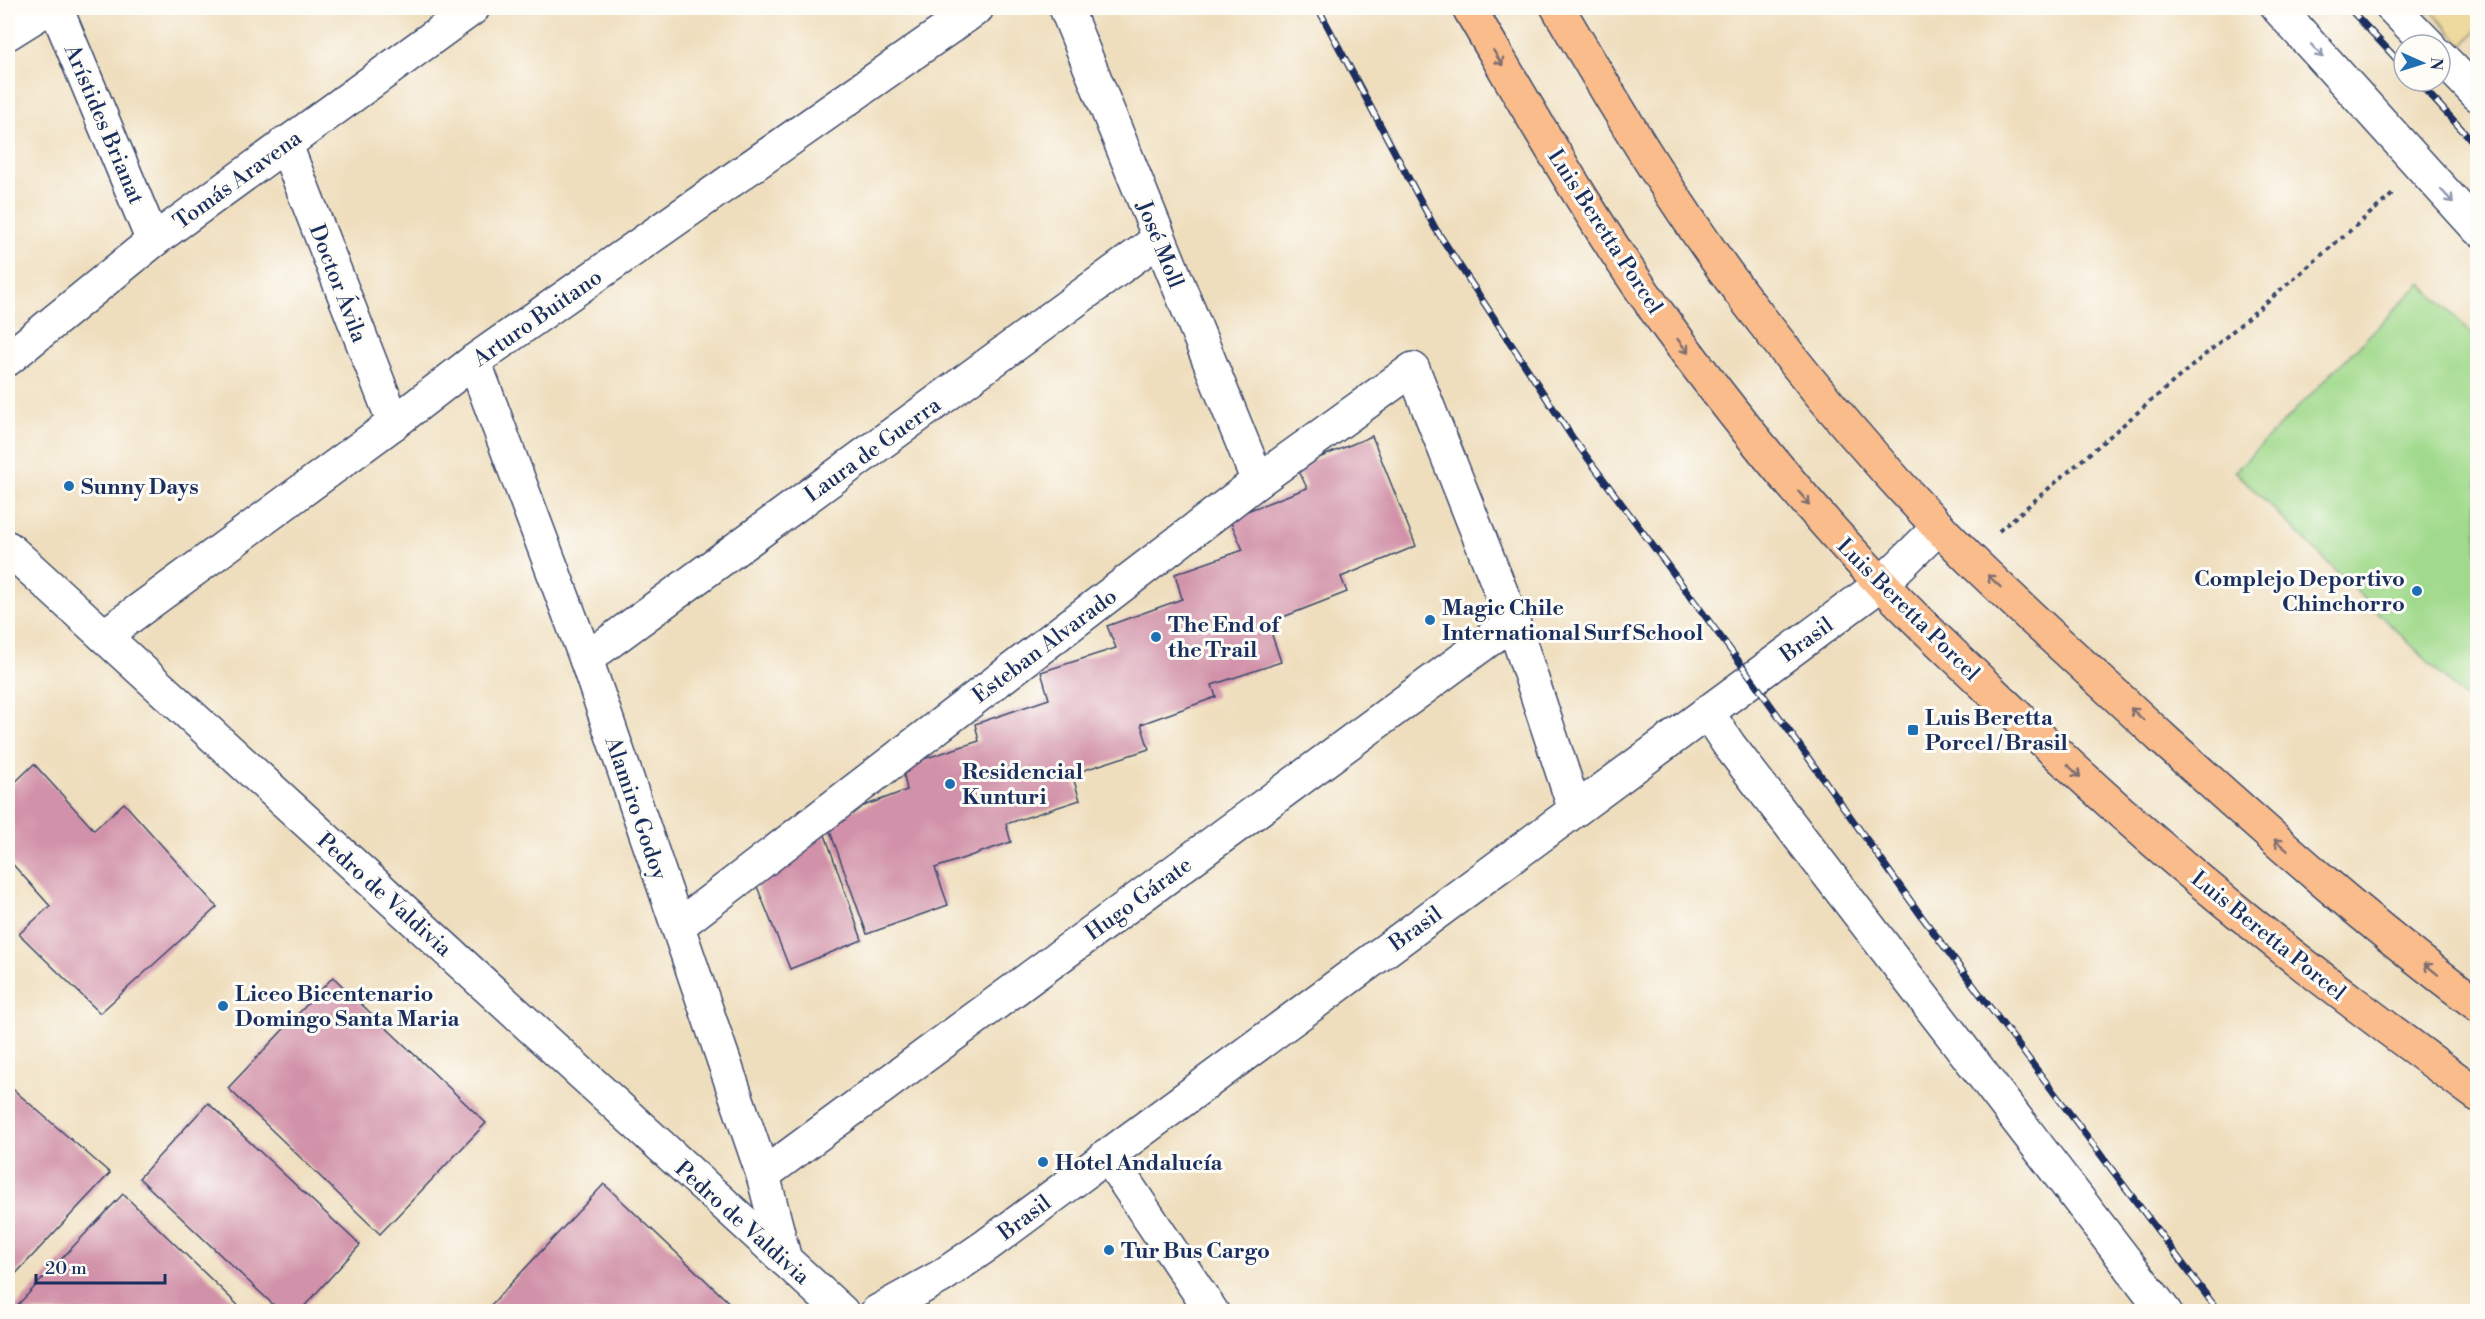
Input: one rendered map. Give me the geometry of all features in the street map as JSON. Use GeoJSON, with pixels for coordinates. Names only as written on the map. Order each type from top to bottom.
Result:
{"type":"FeatureCollection","features":[{"type":"Feature","properties":{"kind":"main road","name":"Luis Beretta Porcel"},"geometry":{"type":"LineString","coordinates":[[1469,8],[1580,193],[1667,325],[1801,494],[1881,584],[2081,777],[2154,842],[2327,983],[2478,1095]]}},
{"type":"Feature","properties":{"kind":"main road"},"geometry":{"type":"LineString","coordinates":[[1557,8],[1658,173],[1758,316],[1871,453],[1939,527],[1968,557],[2314,875],[2478,1005]]}},
{"type":"Feature","properties":{"kind":"street"},"geometry":{"type":"LineString","coordinates":[[8,33],[48,8]]}},
{"type":"Feature","properties":{"kind":"street","name":"Arístides Brianat"},"geometry":{"type":"LineString","coordinates":[[56,8],[153,241]]}},
{"type":"Feature","properties":{"kind":"street","name":"Tomás Aravena"},"geometry":{"type":"LineString","coordinates":[[8,358],[153,241],[473,8]]}},
{"type":"Feature","properties":{"kind":"street","name":"Arturo Buitano"},"geometry":{"type":"LineString","coordinates":[[104,636],[394,423],[474,360],[977,8]]}},
{"type":"Feature","properties":{"kind":"street","name":"José Moll"},"geometry":{"type":"LineString","coordinates":[[1066,8],[1258,481]]}},
{"type":"Feature","properties":{"kind":"street"},"geometry":{"type":"LineString","coordinates":[[2278,8],[2478,229]]}},
{"type":"Feature","properties":{"kind":"street"},"geometry":{"type":"LineString","coordinates":[[2393,8],[2417,33]]}},
{"type":"Feature","properties":{"kind":"street"},"geometry":{"type":"LineString","coordinates":[[2452,68],[2478,95]]}},
{"type":"Feature","properties":{"kind":"street","name":"Doctor Ávila"},"geometry":{"type":"LineString","coordinates":[[285,143],[394,423]]}},
{"type":"Feature","properties":{"kind":"street","name":"Laura de Guerra"},"geometry":{"type":"LineString","coordinates":[[586,659],[1159,239]]}},
{"type":"Feature","properties":{"kind":"street","name":"Alamiro Godoy"},"geometry":{"type":"LineString","coordinates":[[474,360],[586,659],[763,1175],[785,1260]]}},
{"type":"Feature","properties":{"kind":"street","name":"Esteban Alvarado"},"geometry":{"type":"LineString","coordinates":[[678,926],[1258,481],[1413,369],[1513,622]]}},
{"type":"Feature","properties":{"kind":"street","name":"Brasil"},"geometry":{"type":"LineString","coordinates":[[877,1311],[942,1276],[1575,810],[1881,584],[1939,527]]}},
{"type":"Feature","properties":{"kind":"street","name":"Pedro de Valdivia"},"geometry":{"type":"LineString","coordinates":[[8,548],[842,1311]]}},
{"type":"Feature","properties":{"kind":"street"},"geometry":{"type":"LineString","coordinates":[[1513,622],[1575,810]]}},
{"type":"Feature","properties":{"kind":"street","name":"Hugo Gárate"},"geometry":{"type":"LineString","coordinates":[[763,1175],[1513,622]]}},
{"type":"Feature","properties":{"kind":"street"},"geometry":{"type":"LineString","coordinates":[[1707,712],[1729,745],[2165,1311]]}},
{"type":"Feature","properties":{"kind":"street"},"geometry":{"type":"LineString","coordinates":[[1107,1155],[1212,1311]]}},
{"type":"Feature","properties":{"kind":"path"},"geometry":{"type":"LineString","coordinates":[[1968,557],[2422,169]]}},
{"type":"Feature","properties":{"kind":"green space","name":"Complejo Deportivo Chinchorro"},"geometry":{"type":"Polygon","coordinates":[[[2421,283],[2477,339],[2477,710],[2235,471],[2421,283]]]}},
{"type":"Feature","properties":{"kind":"sand"},"geometry":{"type":"Polygon","coordinates":[[[2429,8],[2477,8],[2477,29],[2463,46],[2429,8]]]}},
{"type":"Feature","properties":{"kind":"building"},"geometry":{"type":"Polygon","coordinates":[[[1372,436],[1416,546],[1341,577],[1347,592],[1268,623],[1281,662],[1212,685],[1216,697],[1141,724],[1149,749],[1072,774],[1080,800],[1006,824],[1011,842],[935,868],[948,905],[867,934],[826,820],[907,790],[902,766],[979,741],[975,724],[1049,699],[1041,672],[1116,648],[1107,626],[1182,599],[1175,574],[1243,550],[1229,518],[1307,488],[1297,467],[1372,436]]]}},
{"type":"Feature","properties":{"kind":"building"},"geometry":{"type":"Polygon","coordinates":[[[34,764],[94,830],[124,803],[217,907],[100,1013],[19,934],[50,906],[8,859],[8,789],[34,764]]]}},
{"type":"Feature","properties":{"kind":"building"},"geometry":{"type":"Polygon","coordinates":[[[823,829],[862,940],[790,969],[756,884],[823,829]]]}},
{"type":"Feature","properties":{"kind":"building"},"geometry":{"type":"Polygon","coordinates":[[[333,977],[486,1123],[380,1234],[228,1088],[333,977]]]}},
{"type":"Feature","properties":{"kind":"building"},"geometry":{"type":"Polygon","coordinates":[[[8,1085],[110,1173],[8,1282],[8,1085]]]}},
{"type":"Feature","properties":{"kind":"building"},"geometry":{"type":"Polygon","coordinates":[[[208,1103],[360,1245],[299,1312],[281,1312],[139,1178],[208,1103]]]}},
{"type":"Feature","properties":{"kind":"building"},"geometry":{"type":"Polygon","coordinates":[[[604,1184],[739,1312],[494,1312],[489,1307],[604,1184]]]}},
{"type":"Feature","properties":{"kind":"building"},"geometry":{"type":"Polygon","coordinates":[[[123,1194],[245,1312],[11,1312],[123,1194]]]}},
{"type":"Feature","properties":{"kind":"railway"},"geometry":{"type":"LineString","coordinates":[[1318,8],[1435,228],[1572,437],[1752,679],[1922,917],[2219,1312]]}},
{"type":"Feature","properties":{"kind":"railway"},"geometry":{"type":"LineString","coordinates":[[2349,8],[2392,54]]}},
{"type":"Feature","properties":{"kind":"railway"},"geometry":{"type":"LineString","coordinates":[[2428,93],[2478,147]]}},
{"type":"Feature","properties":{"kind":"place","name":"Sunny Days"},"geometry":{"type":"Point","coordinates":[69,486]}},
{"type":"Feature","properties":{"kind":"place","name":"Complejo Deportivo Chinchorro"},"geometry":{"type":"Point","coordinates":[2417,591]}},
{"type":"Feature","properties":{"kind":"place","name":"Magic Chile International Surf School"},"geometry":{"type":"Point","coordinates":[1430,620]}},
{"type":"Feature","properties":{"kind":"place","name":"The End of the Trail"},"geometry":{"type":"Point","coordinates":[1156,637]}},
{"type":"Feature","properties":{"kind":"place","name":"Luis Beretta Porcel / Brasil"},"geometry":{"type":"Point","coordinates":[1913,730]}},
{"type":"Feature","properties":{"kind":"place","name":"Residencial Kunturi"},"geometry":{"type":"Point","coordinates":[950,784]}},
{"type":"Feature","properties":{"kind":"place","name":"Liceo Bicentenario Domingo Santa Maria"},"geometry":{"type":"Point","coordinates":[223,1006]}},
{"type":"Feature","properties":{"kind":"place","name":"Hotel Andalucía"},"geometry":{"type":"Point","coordinates":[1043,1162]}},
{"type":"Feature","properties":{"kind":"place","name":"Tur Bus Cargo"},"geometry":{"type":"Point","coordinates":[1109,1250]}}]}
